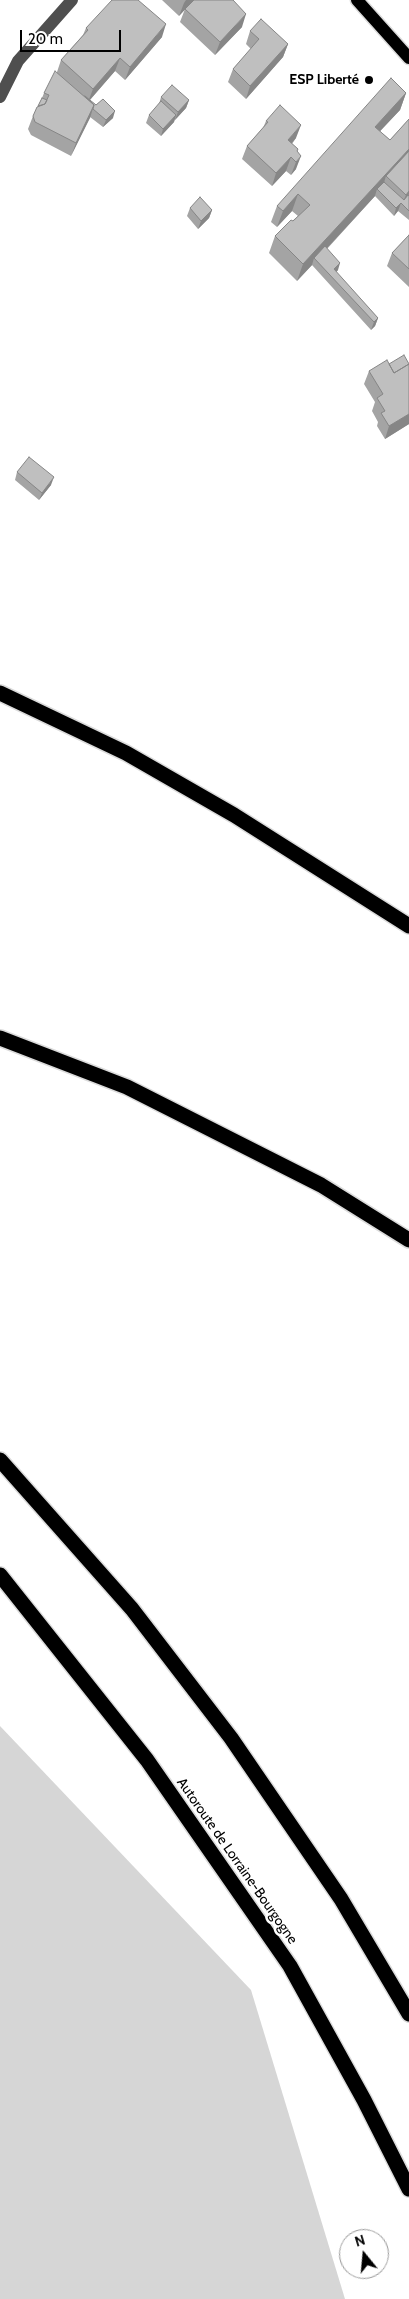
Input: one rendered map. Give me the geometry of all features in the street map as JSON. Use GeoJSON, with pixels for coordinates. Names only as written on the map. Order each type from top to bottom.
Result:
{"type":"FeatureCollection","features":[{"type":"Feature","properties":{"kind":"highway"},"geometry":{"type":"LineString","coordinates":[[0,693],[126,754],[226,810],[409,926]]}},
{"type":"Feature","properties":{"kind":"highway"},"geometry":{"type":"LineString","coordinates":[[0,1038],[127,1087],[321,1185],[409,1240]]}},
{"type":"Feature","properties":{"kind":"highway"},"geometry":{"type":"LineString","coordinates":[[0,1460],[132,1609],[231,1738],[341,1899],[409,2014]]}},
{"type":"Feature","properties":{"kind":"highway","name":"Autoroute de Lorraine-Bourgogne"},"geometry":{"type":"LineString","coordinates":[[0,1575],[147,1760],[290,1966],[364,2100],[409,2189]]}},
{"type":"Feature","properties":{"kind":"main road"},"geometry":{"type":"LineString","coordinates":[[357,0],[409,58]]}},
{"type":"Feature","properties":{"kind":"street"},"geometry":{"type":"LineString","coordinates":[[0,97],[18,62],[72,0]]}},
{"type":"Feature","properties":{"kind":"shaded area"},"geometry":{"type":"Polygon","coordinates":[[[0,1726],[251,1990],[345,2299],[0,2299],[0,1726]]]}},
{"type":"Feature","properties":{"kind":"building"},"geometry":{"type":"Polygon","coordinates":[[[112,0],[138,0],[166,24],[130,67],[120,58],[93,89],[61,60],[88,30],[86,28],[112,0]]]}},
{"type":"Feature","properties":{"kind":"building"},"geometry":{"type":"Polygon","coordinates":[[[194,0],[233,0],[246,14],[220,42],[185,9],[194,0]]]}},
{"type":"Feature","properties":{"kind":"building"},"geometry":{"type":"Polygon","coordinates":[[[261,19],[288,44],[250,86],[233,69],[259,39],[250,31],[261,19]]]}},
{"type":"Feature","properties":{"kind":"building"},"geometry":{"type":"Polygon","coordinates":[[[55,71],[94,105],[76,143],[35,122],[33,116],[37,107],[45,104],[49,95],[44,93],[55,71]]]}},
{"type":"Feature","properties":{"kind":"building"},"geometry":{"type":"Polygon","coordinates":[[[391,78],[406,93],[375,127],[390,140],[409,119],[409,149],[303,264],[275,236],[310,205],[298,194],[283,211],[277,206],[391,78]]]}},
{"type":"Feature","properties":{"kind":"building"},"geometry":{"type":"Polygon","coordinates":[[[172,85],[189,100],[178,112],[161,97],[172,85]]]}},
{"type":"Feature","properties":{"kind":"building"},"geometry":{"type":"Polygon","coordinates":[[[85,96],[96,105],[103,99],[115,111],[106,120],[93,109],[94,105],[85,96]]]}},
{"type":"Feature","properties":{"kind":"building"},"geometry":{"type":"Polygon","coordinates":[[[42,98],[47,100],[45,104],[38,106],[42,98]]]}},
{"type":"Feature","properties":{"kind":"building"},"geometry":{"type":"Polygon","coordinates":[[[161,101],[176,115],[163,129],[149,115],[161,101]]]}},
{"type":"Feature","properties":{"kind":"building"},"geometry":{"type":"Polygon","coordinates":[[[280,105],[301,125],[288,140],[298,149],[297,151],[301,156],[296,162],[291,157],[276,173],[247,146],[280,105]]]}},
{"type":"Feature","properties":{"kind":"building"},"geometry":{"type":"Polygon","coordinates":[[[409,151],[409,191],[406,195],[386,176],[409,151]]]}},
{"type":"Feature","properties":{"kind":"building"},"geometry":{"type":"Polygon","coordinates":[[[384,182],[404,200],[409,196],[409,211],[401,203],[396,208],[377,189],[384,182]]]}},
{"type":"Feature","properties":{"kind":"building"},"geometry":{"type":"Polygon","coordinates":[[[200,197],[212,210],[201,221],[190,208],[200,197]]]}},
{"type":"Feature","properties":{"kind":"building"},"geometry":{"type":"Polygon","coordinates":[[[409,235],[409,269],[392,253],[409,235]]]}},
{"type":"Feature","properties":{"kind":"building"},"geometry":{"type":"Polygon","coordinates":[[[325,246],[340,263],[334,269],[378,318],[374,322],[314,258],[325,246]]]}},
{"type":"Feature","properties":{"kind":"building"},"geometry":{"type":"Polygon","coordinates":[[[404,355],[409,364],[394,373],[389,364],[404,355]]]}},
{"type":"Feature","properties":{"kind":"building"},"geometry":{"type":"Polygon","coordinates":[[[387,360],[394,373],[409,364],[409,414],[389,426],[381,413],[385,411],[377,398],[383,394],[369,371],[387,360]]]}},
{"type":"Feature","properties":{"kind":"building"},"geometry":{"type":"Polygon","coordinates":[[[29,457],[54,477],[42,493],[17,472],[29,457]]]}},
{"type":"Feature","properties":{"kind":"place","name":"ESP Liberté"},"geometry":{"type":"Point","coordinates":[369,80]}}]}
